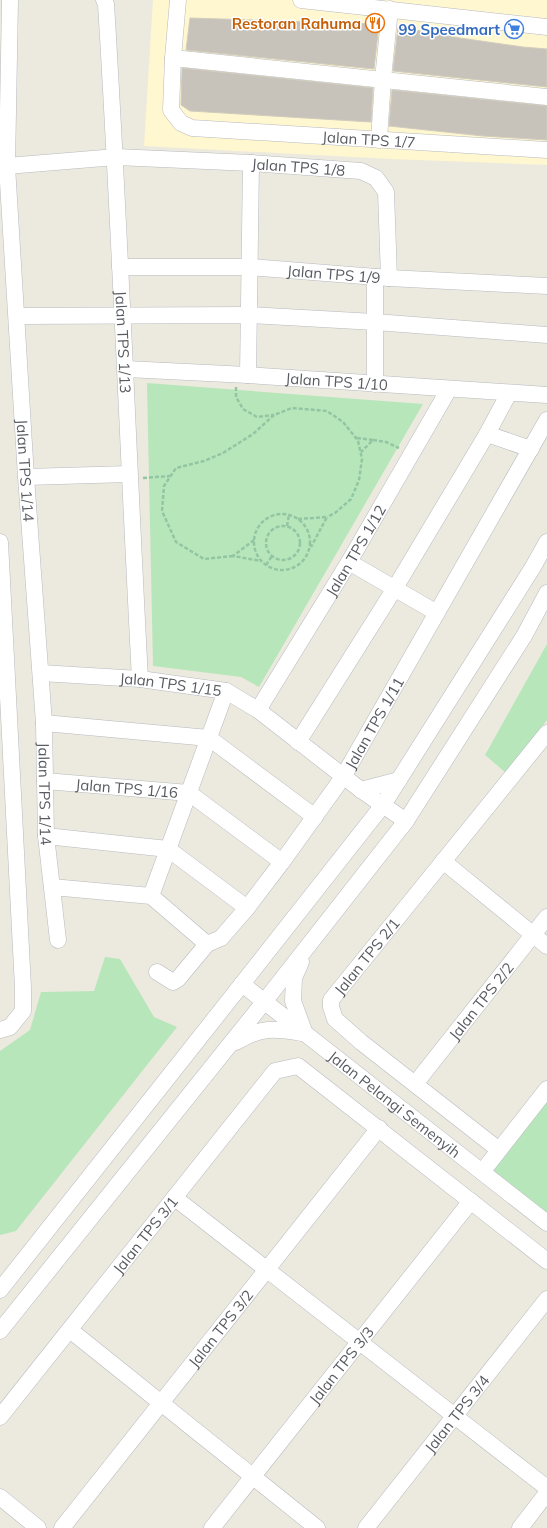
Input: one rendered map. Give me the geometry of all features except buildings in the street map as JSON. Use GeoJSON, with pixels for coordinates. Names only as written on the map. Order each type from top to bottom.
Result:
{"type":"FeatureCollection","features":[{"type":"Feature","properties":{"kind":"street","name":"Jalan TPS 1/14"},"geometry":{"type":"LineString","coordinates":[[10,0],[8,166],[26,477],[44,723],[46,836],[58,940]]}},
{"type":"Feature","properties":{"kind":"street"},"geometry":{"type":"LineString","coordinates":[[178,0],[173,58],[383,79],[547,98]]}},
{"type":"Feature","properties":{"kind":"street"},"geometry":{"type":"LineString","coordinates":[[301,0],[318,0],[547,27]]}},
{"type":"Feature","properties":{"kind":"street","name":"Jalan TPS 1/13"},"geometry":{"type":"LineString","coordinates":[[105,2],[116,157],[122,316],[136,476],[140,679]]}},
{"type":"Feature","properties":{"kind":"street"},"geometry":{"type":"LineString","coordinates":[[380,140],[383,79],[390,9]]}},
{"type":"Feature","properties":{"kind":"street","name":"Jalan TPS 1/7"},"geometry":{"type":"LineString","coordinates":[[173,58],[170,110],[181,123],[192,128],[547,150]]}},
{"type":"Feature","properties":{"kind":"street","name":"Jalan TPS 1/8"},"geometry":{"type":"LineString","coordinates":[[8,166],[116,157],[251,163],[361,171],[376,178],[386,192],[382,278],[375,322],[375,384]]}},
{"type":"Feature","properties":{"kind":"street"},"geometry":{"type":"LineString","coordinates":[[242,380],[248,315],[251,163]]}},
{"type":"Feature","properties":{"kind":"street","name":"Jalan TPS 1/9"},"geometry":{"type":"LineString","coordinates":[[120,267],[249,266],[382,278],[547,286]]}},
{"type":"Feature","properties":{"kind":"street"},"geometry":{"type":"LineString","coordinates":[[17,316],[248,315],[375,322],[547,335]]}},
{"type":"Feature","properties":{"kind":"street","name":"Jalan TPS 1/10"},"geometry":{"type":"LineString","coordinates":[[126,369],[242,380],[375,384],[547,395]]}},
{"type":"Feature","properties":{"kind":"street","name":"Jalan TPS 1/12"},"geometry":{"type":"LineString","coordinates":[[258,710],[349,562],[449,389]]}},
{"type":"Feature","properties":{"kind":"street"},"geometry":{"type":"LineString","coordinates":[[298,742],[395,588],[487,434],[508,393]]}},
{"type":"Feature","properties":{"kind":"street","name":"Jalan TPS 1/11"},"geometry":{"type":"LineString","coordinates":[[157,972],[173,982],[178,979],[207,944],[221,938],[248,908],[315,817],[343,777],[547,420]]}},
{"type":"Feature","properties":{"kind":"street"},"geometry":{"type":"LineString","coordinates":[[487,434],[530,448]]}},
{"type":"Feature","properties":{"kind":"street"},"geometry":{"type":"LineString","coordinates":[[26,477],[136,476]]}},
{"type":"Feature","properties":{"kind":"street"},"geometry":{"type":"LineString","coordinates":[[0,542],[23,988],[23,1011],[10,1027],[0,1030]]}},
{"type":"Feature","properties":{"kind":"street"},"geometry":{"type":"LineString","coordinates":[[0,1290],[383,805],[533,567],[547,542]]}},
{"type":"Feature","properties":{"kind":"street"},"geometry":{"type":"LineString","coordinates":[[349,562],[437,613]]}},
{"type":"Feature","properties":{"kind":"street"},"geometry":{"type":"LineString","coordinates":[[0,1331],[230,1045],[406,821],[524,636],[547,593]]}},
{"type":"Feature","properties":{"kind":"street","name":"Jalan TPS 1/15"},"geometry":{"type":"LineString","coordinates":[[41,673],[140,679],[226,691],[258,710],[343,777],[406,821]]}},
{"type":"Feature","properties":{"kind":"street"},"geometry":{"type":"LineString","coordinates":[[151,896],[226,691]]}},
{"type":"Feature","properties":{"kind":"street"},"geometry":{"type":"LineString","coordinates":[[44,723],[209,738],[315,817]]}},
{"type":"Feature","properties":{"kind":"street","name":"Jalan TPS 2/1"},"geometry":{"type":"LineString","coordinates":[[499,1150],[361,1042],[335,1019],[330,1000],[358,968],[547,733]]}},
{"type":"Feature","properties":{"kind":"street"},"geometry":{"type":"LineString","coordinates":[[371,820],[361,790],[399,780]]}},
{"type":"Feature","properties":{"kind":"street","name":"Jalan TPS 1/16"},"geometry":{"type":"LineString","coordinates":[[45,781],[189,793],[282,862]]}},
{"type":"Feature","properties":{"kind":"street"},"geometry":{"type":"LineString","coordinates":[[46,836],[168,849],[248,908]]}},
{"type":"Feature","properties":{"kind":"street"},"geometry":{"type":"LineString","coordinates":[[443,861],[547,946]]}},
{"type":"Feature","properties":{"kind":"street"},"geometry":{"type":"LineString","coordinates":[[52,887],[151,896],[207,944]]}},
{"type":"Feature","properties":{"kind":"street","name":"Jalan TPS 2/2"},"geometry":{"type":"LineString","coordinates":[[415,1084],[547,917]]}},
{"type":"Feature","properties":{"kind":"street"},"geometry":{"type":"LineString","coordinates":[[230,1045],[250,1034],[263,1030],[282,1030],[305,1034],[293,1001],[294,978],[309,944]]}},
{"type":"Feature","properties":{"kind":"street","name":"Jalan Pelangi Semenyih"},"geometry":{"type":"LineString","coordinates":[[242,984],[547,1223]]}},
{"type":"Feature","properties":{"kind":"street","name":"Jalan TPS 3/1"},"geometry":{"type":"LineString","coordinates":[[0,1417],[275,1071],[298,1066],[379,1128]]}},
{"type":"Feature","properties":{"kind":"street"},"geometry":{"type":"LineString","coordinates":[[482,1172],[547,1089]]}},
{"type":"Feature","properties":{"kind":"street"},"geometry":{"type":"LineString","coordinates":[[379,1128],[547,1261]]}},
{"type":"Feature","properties":{"kind":"street","name":"Jalan TPS 3/2"},"geometry":{"type":"LineString","coordinates":[[62,1528],[379,1128]]}},
{"type":"Feature","properties":{"kind":"street"},"geometry":{"type":"LineString","coordinates":[[175,1198],[547,1488]]}},
{"type":"Feature","properties":{"kind":"street","name":"Jalan TPS 3/3"},"geometry":{"type":"LineString","coordinates":[[212,1528],[471,1201]]}},
{"type":"Feature","properties":{"kind":"street","name":"Jalan TPS 3/4"},"geometry":{"type":"LineString","coordinates":[[366,1528],[547,1299]]}},
{"type":"Feature","properties":{"kind":"street"},"geometry":{"type":"LineString","coordinates":[[70,1330],[317,1528]]}},
{"type":"Feature","properties":{"kind":"street"},"geometry":{"type":"LineString","coordinates":[[520,1528],[547,1493]]}},
{"type":"Feature","properties":{"kind":"street"},"geometry":{"type":"LineString","coordinates":[[0,1497],[38,1528]]}},
{"type":"Feature","properties":{"kind":"path"},"geometry":{"type":"LineString","coordinates":[[242,380],[236,397],[243,409],[257,417],[274,415],[292,408],[327,411],[343,422],[356,438],[362,459],[359,480],[351,499],[336,513],[327,517],[298,519]]}},
{"type":"Feature","properties":{"kind":"path"},"geometry":{"type":"LineString","coordinates":[[261,561],[233,556],[204,559],[176,542],[162,511],[164,486],[176,468],[204,461],[236,445],[253,434],[274,415]]}},
{"type":"Feature","properties":{"kind":"path"},"geometry":{"type":"LineString","coordinates":[[356,438],[386,442],[403,450]]}},
{"type":"Feature","properties":{"kind":"path"},"geometry":{"type":"LineString","coordinates":[[361,452],[373,440]]}},
{"type":"Feature","properties":{"kind":"path"},"geometry":{"type":"LineString","coordinates":[[136,476],[170,476]]}},
{"type":"Feature","properties":{"kind":"path"},"geometry":{"type":"LineString","coordinates":[[309,549],[310,540],[304,525],[298,519],[289,515],[281,514],[266,519],[256,532],[254,540],[254,547],[261,561],[266,565],[274,569],[283,570],[292,568],[300,564],[306,557],[327,517]]}},
{"type":"Feature","properties":{"kind":"path"},"geometry":{"type":"LineString","coordinates":[[287,526],[289,515]]}},
{"type":"Feature","properties":{"kind":"path"},"geometry":{"type":"LineString","coordinates":[[278,526],[287,526],[299,536],[299,548],[293,556],[288,559],[277,559],[272,556],[267,549],[267,535],[273,528],[278,526]]}},
{"type":"Feature","properties":{"kind":"path"},"geometry":{"type":"LineString","coordinates":[[233,556],[254,540]]}},
{"type":"Feature","properties":{"kind":"path"},"geometry":{"type":"LineString","coordinates":[[266,565],[272,556]]}},
{"type":"Feature","properties":{"kind":"shaded area"},"geometry":{"type":"Polygon","coordinates":[[[153,0],[547,0],[547,165],[391,159],[144,146],[153,0]]]}},
{"type":"Feature","properties":{"kind":"green space"},"geometry":{"type":"Polygon","coordinates":[[[147,383],[423,404],[259,687],[241,677],[153,666],[147,383]]]}},
{"type":"Feature","properties":{"kind":"green space"},"geometry":{"type":"Polygon","coordinates":[[[547,644],[547,720],[506,773],[485,755],[547,644]]]}},
{"type":"Feature","properties":{"kind":"green space"},"geometry":{"type":"Polygon","coordinates":[[[105,957],[120,959],[154,1017],[177,1027],[16,1231],[0,1235],[0,1051],[30,1030],[41,992],[94,991],[105,957]]]}},
{"type":"Feature","properties":{"kind":"green space"},"geometry":{"type":"Polygon","coordinates":[[[547,1100],[547,1213],[492,1170],[547,1100]]]}},
{"type":"Feature","properties":{"kind":"place","name":"Restoran Rahuma"},"geometry":{"type":"Point","coordinates":[375,23]}},
{"type":"Feature","properties":{"kind":"place","name":"99 Speedmart"},"geometry":{"type":"Point","coordinates":[514,29]}}]}
